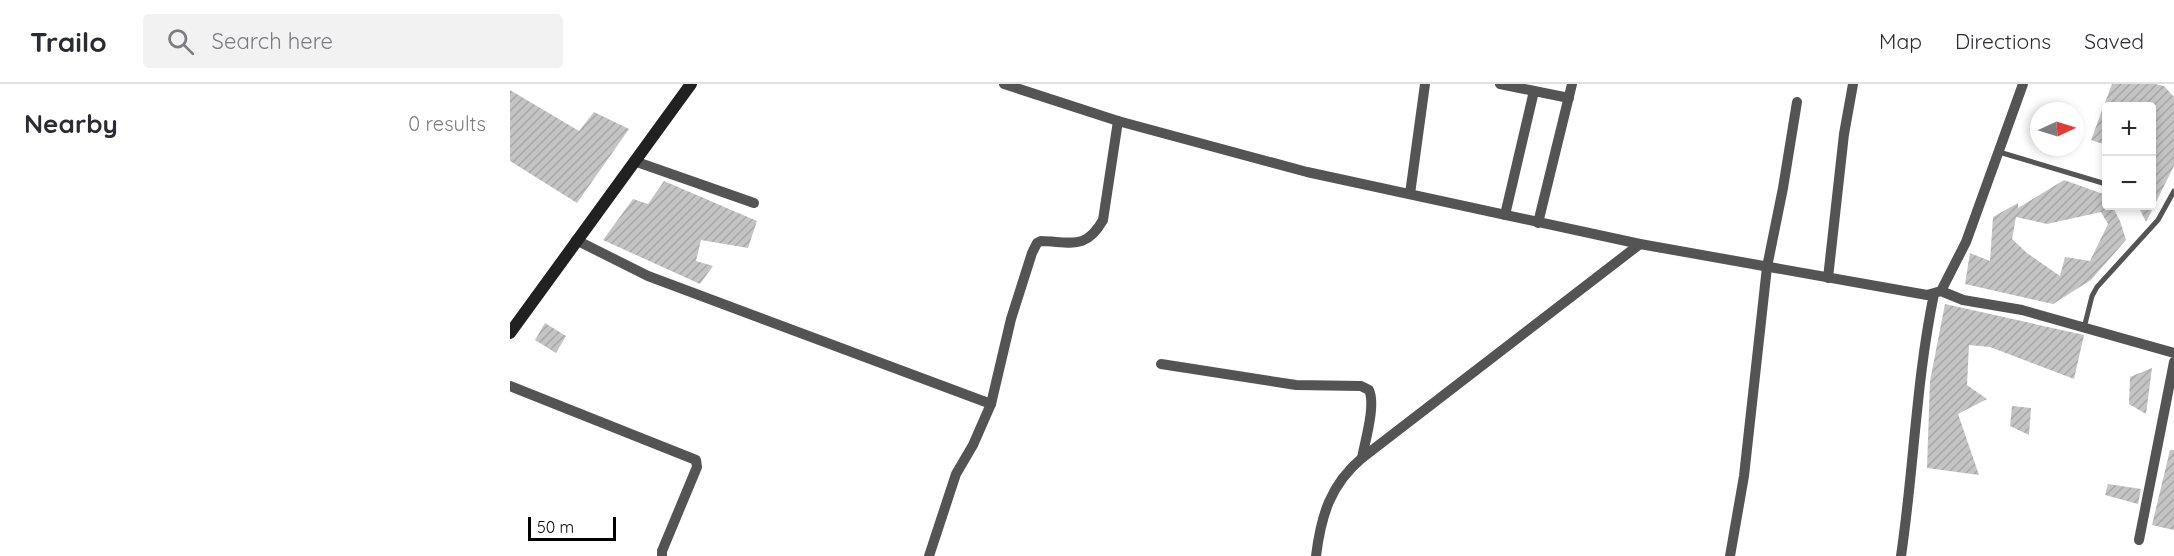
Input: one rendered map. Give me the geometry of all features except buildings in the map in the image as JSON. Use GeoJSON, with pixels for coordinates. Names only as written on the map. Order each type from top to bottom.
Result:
{"type":"FeatureCollection","features":[{"type":"Feature","properties":{"kind":"main road"},"geometry":{"type":"LineString","coordinates":[[510,333],[691,84]]}},
{"type":"Feature","properties":{"kind":"street"},"geometry":{"type":"LineString","coordinates":[[1004,84],[1118,121],[1307,172],[1640,244],[1918,294],[1937,292],[1963,300],[2022,310],[2174,353]]}},
{"type":"Feature","properties":{"kind":"street"},"geometry":{"type":"LineString","coordinates":[[1410,194],[1425,84]]}},
{"type":"Feature","properties":{"kind":"street"},"geometry":{"type":"LineString","coordinates":[[1500,84],[1569,98]]}},
{"type":"Feature","properties":{"kind":"street"},"geometry":{"type":"LineString","coordinates":[[1538,223],[1572,84]]}},
{"type":"Feature","properties":{"kind":"street"},"geometry":{"type":"LineString","coordinates":[[1828,278],[1844,134],[1852,84]]}},
{"type":"Feature","properties":{"kind":"street"},"geometry":{"type":"LineString","coordinates":[[1901,556],[1923,361],[1937,292],[1966,242],[2023,84]]}},
{"type":"Feature","properties":{"kind":"street"},"geometry":{"type":"LineString","coordinates":[[1505,215],[1534,91]]}},
{"type":"Feature","properties":{"kind":"street"},"geometry":{"type":"LineString","coordinates":[[1730,556],[1744,476],[1767,267],[1797,102]]}},
{"type":"Feature","properties":{"kind":"street"},"geometry":{"type":"LineString","coordinates":[[929,556],[956,474],[973,445],[991,404],[1011,319],[1037,243],[1041,241],[1080,243],[1088,240],[1097,231],[1102,220],[1118,121]]}},
{"type":"Feature","properties":{"kind":"street"},"geometry":{"type":"LineString","coordinates":[[634,161],[754,202]]}},
{"type":"Feature","properties":{"kind":"street"},"geometry":{"type":"LineString","coordinates":[[576,240],[648,276],[991,404]]}},
{"type":"Feature","properties":{"kind":"street"},"geometry":{"type":"LineString","coordinates":[[1316,556],[1323,513],[1346,472],[1640,244]]}},
{"type":"Feature","properties":{"kind":"street"},"geometry":{"type":"LineString","coordinates":[[2139,540],[2174,362]]}},
{"type":"Feature","properties":{"kind":"street"},"geometry":{"type":"LineString","coordinates":[[1161,364],[1296,385],[1355,386],[1369,390],[1372,395],[1371,405],[1362,458]]}},
{"type":"Feature","properties":{"kind":"street"},"geometry":{"type":"LineString","coordinates":[[510,386],[696,460],[697,467],[662,551],[662,556]]}},
{"type":"Feature","properties":{"kind":"lane"},"geometry":{"type":"LineString","coordinates":[[1999,152],[2102,183]]}},
{"type":"Feature","properties":{"kind":"lane"},"geometry":{"type":"LineString","coordinates":[[2084,327],[2092,296],[2097,287],[2158,220],[2174,191]]}}]}
